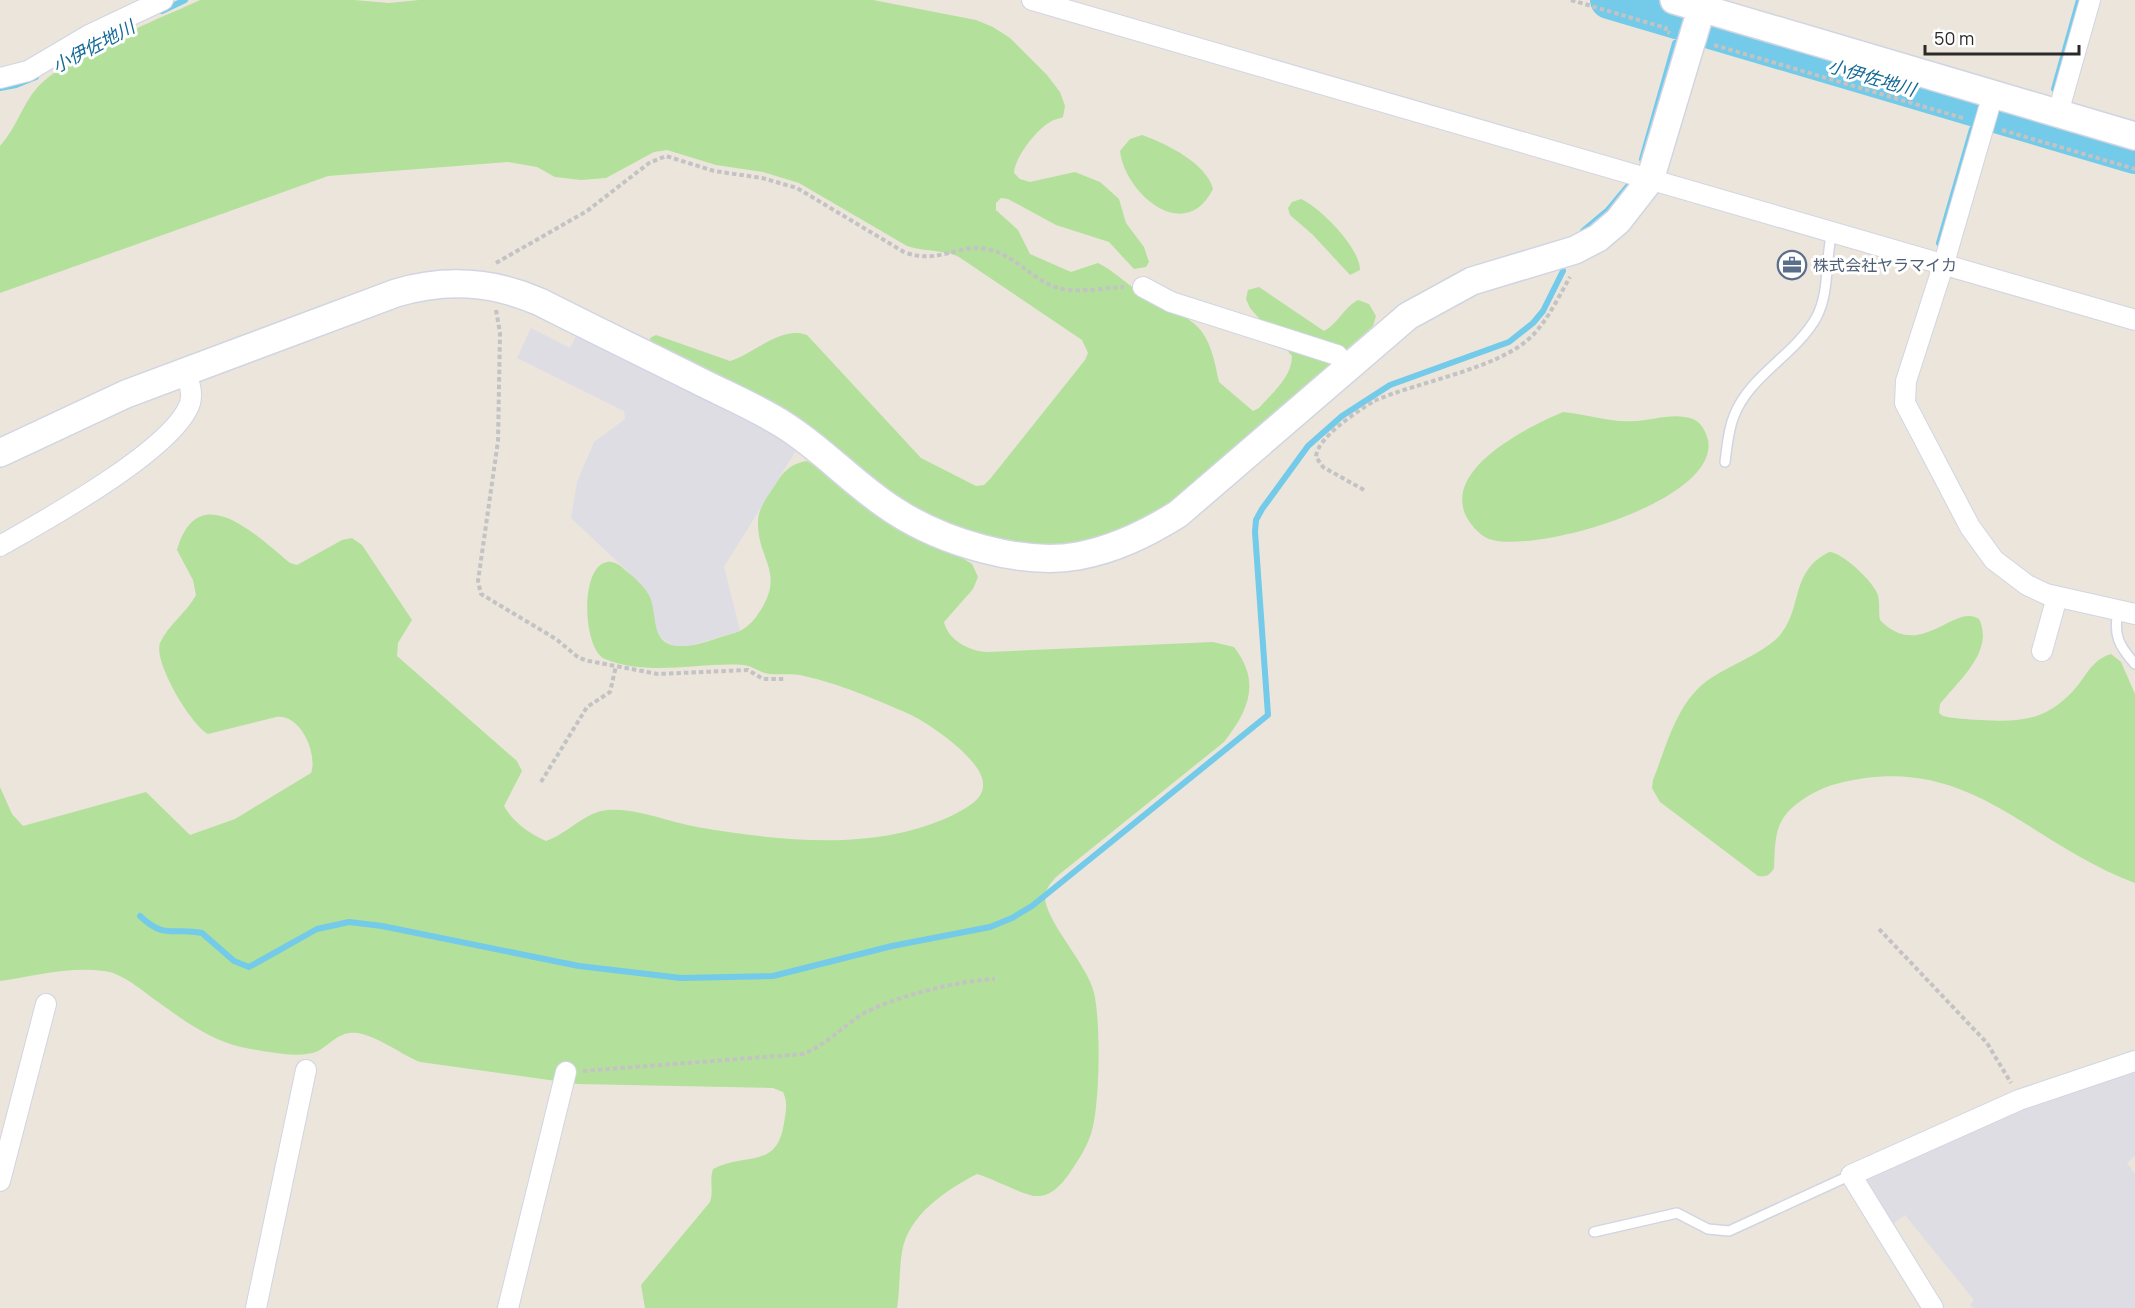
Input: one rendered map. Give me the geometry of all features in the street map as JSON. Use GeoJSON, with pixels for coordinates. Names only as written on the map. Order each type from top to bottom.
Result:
{"type":"FeatureCollection","features":[{"type":"Feature","properties":{"kind":"street"},"geometry":{"type":"LineString","coordinates":[[0,78],[28,71],[89,35],[163,0]]}},
{"type":"Feature","properties":{"kind":"street"},"geometry":{"type":"LineString","coordinates":[[1032,0],[2135,320]]}},
{"type":"Feature","properties":{"kind":"street"},"geometry":{"type":"LineString","coordinates":[[1674,0],[1697,24],[1988,110],[2058,113],[2135,136]]}},
{"type":"Feature","properties":{"kind":"street"},"geometry":{"type":"LineString","coordinates":[[2058,113],[2090,0]]}},
{"type":"Feature","properties":{"kind":"street"},"geometry":{"type":"LineString","coordinates":[[0,453],[82,413],[185,371],[396,293],[438,284],[490,286],[540,302],[783,424],[810,443],[865,490],[896,512],[929,530],[982,548],[1038,557],[1075,556],[1112,548],[1162,524],[1206,491],[1408,316],[1450,291],[1494,273],[1572,251],[1598,237],[1618,221],[1650,180],[1697,24]]}},
{"type":"Feature","properties":{"kind":"street"},"geometry":{"type":"LineString","coordinates":[[1988,110],[1944,263],[1906,381],[1905,403],[1981,544],[2010,574],[2027,585],[2057,597],[2127,612]]}},
{"type":"Feature","properties":{"kind":"street"},"geometry":{"type":"LineString","coordinates":[[1143,286],[1171,302],[1337,355],[1348,367]]}},
{"type":"Feature","properties":{"kind":"street"},"geometry":{"type":"LineString","coordinates":[[0,546],[53,516],[163,438],[190,402],[191,393],[185,371]]}},
{"type":"Feature","properties":{"kind":"street"},"geometry":{"type":"LineString","coordinates":[[2042,651],[2057,597]]}},
{"type":"Feature","properties":{"kind":"street"},"geometry":{"type":"LineString","coordinates":[[0,1181],[46,1004]]}},
{"type":"Feature","properties":{"kind":"street"},"geometry":{"type":"LineString","coordinates":[[1933,1308],[1851,1175],[2019,1100],[2135,1061]]}},
{"type":"Feature","properties":{"kind":"street"},"geometry":{"type":"LineString","coordinates":[[256,1308],[306,1070]]}},
{"type":"Feature","properties":{"kind":"street"},"geometry":{"type":"LineString","coordinates":[[508,1308],[566,1072]]}},
{"type":"Feature","properties":{"kind":"lane"},"geometry":{"type":"LineString","coordinates":[[1725,462],[1733,417],[1741,401],[1801,339],[1817,316],[1823,299],[1827,253],[1832,232]]}},
{"type":"Feature","properties":{"kind":"lane"},"geometry":{"type":"LineString","coordinates":[[2127,612],[2116,634],[2119,644],[2135,664]]}},
{"type":"Feature","properties":{"kind":"lane"},"geometry":{"type":"LineString","coordinates":[[1594,1232],[1677,1213],[1708,1229],[1729,1231],[1851,1175]]}},
{"type":"Feature","properties":{"kind":"path"},"geometry":{"type":"LineString","coordinates":[[1571,0],[1666,28],[1665,31],[1697,24],[1988,110],[2135,169]]}},
{"type":"Feature","properties":{"kind":"path"},"geometry":{"type":"LineString","coordinates":[[785,679],[764,679],[748,670],[658,674],[579,658],[547,633],[486,599],[478,588],[498,441],[500,333],[485,273],[494,264],[587,211],[649,163],[666,156],[714,171],[762,178],[797,188],[904,252],[921,258],[983,248],[1006,256],[1045,282],[1062,289],[1143,286]]}},
{"type":"Feature","properties":{"kind":"path"},"geometry":{"type":"LineString","coordinates":[[1364,490],[1323,467],[1316,457],[1319,444],[1359,410],[1374,401],[1499,357],[1522,344],[1541,325],[1576,265],[1572,251]]}},
{"type":"Feature","properties":{"kind":"path"},"geometry":{"type":"LineString","coordinates":[[541,782],[587,707],[610,692],[615,666]]}},
{"type":"Feature","properties":{"kind":"path"},"geometry":{"type":"LineString","coordinates":[[1879,929],[1988,1043],[2019,1100]]}},
{"type":"Feature","properties":{"kind":"path"},"geometry":{"type":"LineString","coordinates":[[566,1072],[803,1054],[827,1042],[862,1014],[884,1005],[965,981],[995,979]]}},
{"type":"Feature","properties":{"kind":"shaded area"},"geometry":{"type":"Polygon","coordinates":[[[531,328],[570,348],[577,334],[749,419],[797,449],[724,567],[740,631],[686,647],[672,645],[660,637],[653,622],[650,596],[640,583],[571,518],[577,482],[594,442],[625,419],[624,411],[517,358],[531,328]]]}},
{"type":"Feature","properties":{"kind":"shaded area"},"geometry":{"type":"Polygon","coordinates":[[[2135,1067],[2135,1156],[2127,1163],[2135,1174],[2135,1308],[1973,1308],[1970,1304],[1974,1300],[1905,1215],[1893,1224],[1863,1176],[2022,1106],[2135,1067]]]}},
{"type":"Feature","properties":{"kind":"green space"},"geometry":{"type":"Polygon","coordinates":[[[200,0],[354,0],[389,3],[419,0],[873,0],[976,20],[1010,38],[1047,75],[1060,92],[1065,106],[1063,117],[1044,126],[1027,144],[1018,159],[1014,173],[1020,179],[1030,182],[1075,172],[1100,182],[1119,199],[1126,223],[1144,247],[1149,262],[1146,267],[1134,269],[1109,242],[1056,225],[1008,199],[1001,198],[996,203],[996,210],[1018,230],[1030,254],[1071,272],[1098,263],[1140,292],[1194,324],[1209,344],[1219,382],[1253,411],[1259,408],[1285,378],[1292,356],[1250,308],[1246,299],[1248,290],[1259,287],[1324,331],[1358,300],[1369,304],[1376,316],[1373,326],[1171,504],[1135,523],[1101,536],[1069,543],[1036,544],[1004,540],[972,532],[902,501],[651,342],[650,338],[656,335],[730,361],[778,337],[797,333],[807,335],[921,458],[976,486],[984,485],[990,479],[1085,360],[1088,353],[1082,340],[959,257],[907,246],[799,183],[763,172],[716,165],[667,150],[654,152],[606,178],[581,180],[555,177],[537,167],[508,162],[328,176],[0,293],[0,146],[27,102],[37,88],[69,63],[137,28],[200,0]]]}},
{"type":"Feature","properties":{"kind":"green space"},"geometry":{"type":"Polygon","coordinates":[[[1142,135],[1174,149],[1202,171],[1213,189],[1201,205],[1187,213],[1173,213],[1158,207],[1144,197],[1124,167],[1120,151],[1130,139],[1142,135]]]}},
{"type":"Feature","properties":{"kind":"green space"},"geometry":{"type":"Polygon","coordinates":[[[1301,199],[1319,211],[1347,240],[1354,251],[1360,270],[1350,275],[1313,235],[1290,215],[1288,208],[1292,202],[1301,199]]]}},
{"type":"Feature","properties":{"kind":"green space"},"geometry":{"type":"Polygon","coordinates":[[[1563,412],[1626,421],[1671,416],[1693,419],[1703,428],[1708,440],[1704,462],[1685,483],[1656,502],[1620,518],[1581,531],[1544,539],[1512,542],[1485,537],[1465,514],[1462,497],[1467,480],[1478,465],[1512,438],[1563,412]]]}},
{"type":"Feature","properties":{"kind":"green space"},"geometry":{"type":"Polygon","coordinates":[[[807,461],[972,564],[978,577],[973,589],[944,622],[950,634],[967,647],[987,652],[1213,642],[1234,647],[1247,672],[1249,684],[1248,696],[1240,719],[1224,742],[1056,877],[1046,891],[1045,896],[1051,917],[1084,969],[1094,993],[1098,1023],[1098,1064],[1094,1122],[1087,1145],[1063,1182],[1046,1195],[1031,1195],[977,1174],[930,1205],[912,1226],[906,1239],[901,1259],[897,1308],[645,1308],[641,1285],[710,1202],[713,1169],[767,1154],[775,1148],[785,1119],[786,1103],[783,1092],[773,1088],[578,1084],[420,1062],[376,1039],[358,1033],[341,1035],[318,1051],[311,1053],[294,1055],[276,1053],[237,1046],[210,1036],[186,1022],[129,981],[110,972],[65,971],[0,981],[0,787],[12,814],[23,826],[146,792],[190,835],[235,819],[311,773],[312,755],[309,745],[293,721],[285,717],[276,717],[208,734],[192,719],[183,706],[162,664],[159,652],[160,643],[196,595],[193,580],[177,550],[187,528],[199,517],[213,514],[229,519],[245,528],[290,563],[297,565],[342,540],[352,538],[362,545],[412,620],[398,643],[397,656],[517,761],[522,771],[504,806],[522,827],[546,841],[592,814],[608,810],[630,811],[686,825],[729,832],[829,840],[862,839],[895,834],[927,826],[966,808],[981,794],[983,784],[981,774],[954,743],[909,714],[830,683],[800,675],[766,673],[744,665],[657,668],[622,664],[605,659],[592,641],[587,609],[588,593],[598,567],[607,562],[619,565],[644,588],[652,603],[659,636],[672,645],[689,646],[701,643],[735,633],[750,624],[766,600],[770,588],[768,567],[759,535],[760,512],[785,472],[796,464],[807,461]]]}},
{"type":"Feature","properties":{"kind":"green space"},"geometry":{"type":"Polygon","coordinates":[[[1829,552],[1848,561],[1868,580],[1878,594],[1880,620],[1895,631],[1909,635],[1923,634],[1959,618],[1969,616],[1979,619],[1983,631],[1978,654],[1972,665],[1940,704],[1939,713],[1943,716],[1994,721],[2030,718],[2052,709],[2062,701],[2098,660],[2111,654],[2121,662],[2135,694],[2135,883],[2096,866],[1994,805],[1960,789],[1923,779],[1882,777],[1836,784],[1805,798],[1785,815],[1781,822],[1776,839],[1774,868],[1770,874],[1764,876],[1758,876],[1660,802],[1652,788],[1653,780],[1681,711],[1699,687],[1758,652],[1781,634],[1788,623],[1802,579],[1817,560],[1829,552]]]}},
{"type":"Feature","properties":{"kind":"waterway","name":"小伊佐地川"},"geometry":{"type":"LineString","coordinates":[[162,11],[185,0]]}},
{"type":"Feature","properties":{"kind":"waterway","name":"小伊佐地川"},"geometry":{"type":"LineString","coordinates":[[1609,0],[2135,155]]}},
{"type":"Feature","properties":{"kind":"waterway"},"geometry":{"type":"LineString","coordinates":[[2054,89],[2079,0]]}},
{"type":"Feature","properties":{"kind":"waterway"},"geometry":{"type":"LineString","coordinates":[[1679,29],[1682,22]]}},
{"type":"Feature","properties":{"kind":"waterway"},"geometry":{"type":"LineString","coordinates":[[1642,159],[1675,43]]}},
{"type":"Feature","properties":{"kind":"waterway","name":"小伊佐地川"},"geometry":{"type":"LineString","coordinates":[[0,88],[16,85],[36,77]]}},
{"type":"Feature","properties":{"kind":"waterway","name":"小伊佐地川"},"geometry":{"type":"LineString","coordinates":[[1976,116],[1978,108]]}},
{"type":"Feature","properties":{"kind":"waterway"},"geometry":{"type":"LineString","coordinates":[[1939,243],[1972,129]]}},
{"type":"Feature","properties":{"kind":"waterway"},"geometry":{"type":"LineString","coordinates":[[1583,231],[1608,210],[1628,186]]}},
{"type":"Feature","properties":{"kind":"waterway"},"geometry":{"type":"LineString","coordinates":[[140,916],[156,928],[163,930],[202,933],[234,961],[249,967],[317,929],[349,922],[382,926],[579,966],[681,978],[773,976],[892,946],[990,927],[1012,918],[1032,906],[1268,715],[1256,520],[1308,446],[1342,416],[1390,385],[1509,342],[1533,323],[1543,311],[1563,271]]}},
{"type":"Feature","properties":{"kind":"place","name":"株式会社ヤラマイカ"},"geometry":{"type":"Point","coordinates":[1792,265]}}]}
